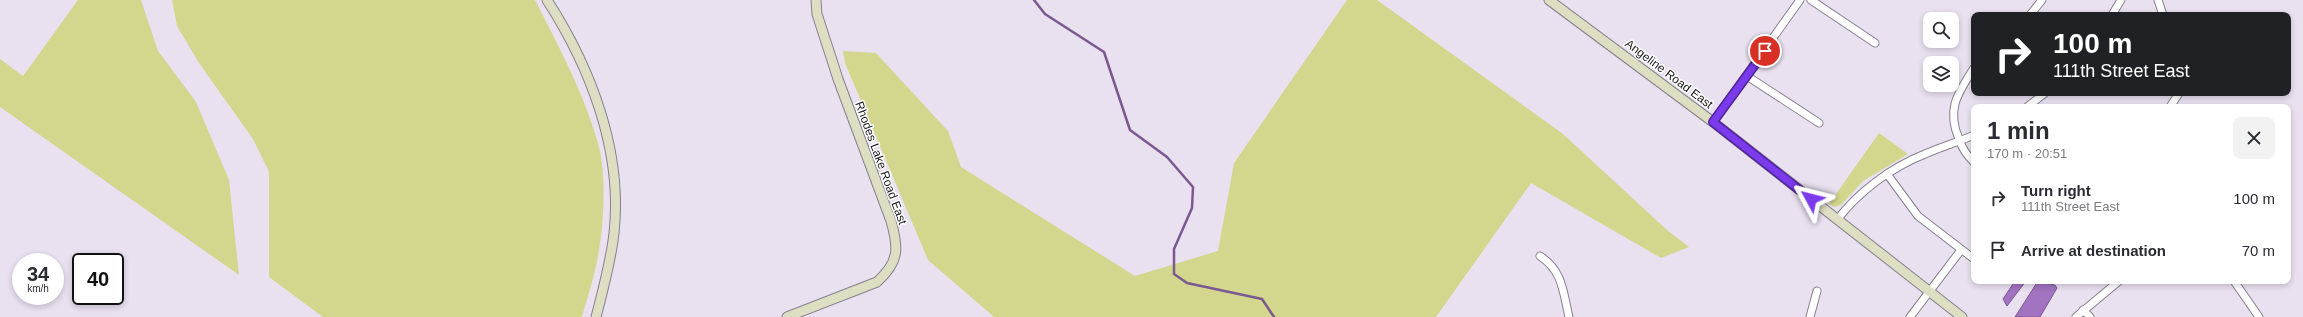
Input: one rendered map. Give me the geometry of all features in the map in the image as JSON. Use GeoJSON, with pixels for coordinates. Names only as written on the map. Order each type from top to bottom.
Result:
{"type":"FeatureCollection","features":[{"type":"Feature","properties":{"kind":"street"},"geometry":{"type":"LineString","coordinates":[[547,0],[568,34],[595,95],[602,117],[614,174],[614,234],[596,317]]}},
{"type":"Feature","properties":{"kind":"street","name":"Rhodes Lake Road East"},"geometry":{"type":"LineString","coordinates":[[787,317],[877,282],[887,273],[896,256],[896,240],[891,221],[838,79],[817,14],[816,0]]}},
{"type":"Feature","properties":{"kind":"street","name":"Angeline Road East"},"geometry":{"type":"LineString","coordinates":[[1549,0],[1713,122],[1962,317]]}},
{"type":"Feature","properties":{"kind":"street"},"geometry":{"type":"LineString","coordinates":[[1713,122],[1800,0]]}},
{"type":"Feature","properties":{"kind":"street"},"geometry":{"type":"LineString","coordinates":[[1811,0],[1875,43]]}},
{"type":"Feature","properties":{"kind":"street"},"geometry":{"type":"LineString","coordinates":[[2032,12],[2042,0]]}},
{"type":"Feature","properties":{"kind":"street"},"geometry":{"type":"LineString","coordinates":[[2114,12],[2121,0]]}},
{"type":"Feature","properties":{"kind":"street"},"geometry":{"type":"LineString","coordinates":[[2158,0],[2162,12]]}},
{"type":"Feature","properties":{"kind":"street"},"geometry":{"type":"LineString","coordinates":[[1971,73],[1954,102],[1953,120],[1959,140],[1971,159]]}},
{"type":"Feature","properties":{"kind":"street"},"geometry":{"type":"LineString","coordinates":[[1747,76],[1819,123]]}},
{"type":"Feature","properties":{"kind":"street"},"geometry":{"type":"LineString","coordinates":[[2031,104],[2041,96]]}},
{"type":"Feature","properties":{"kind":"street"},"geometry":{"type":"LineString","coordinates":[[1837,220],[1846,208],[1866,189],[1887,174],[1923,154],[1971,136]]}},
{"type":"Feature","properties":{"kind":"street"},"geometry":{"type":"LineString","coordinates":[[1887,174],[1918,216],[1971,257]]}},
{"type":"Feature","properties":{"kind":"street"},"geometry":{"type":"LineString","coordinates":[[1910,317],[1962,250]]}},
{"type":"Feature","properties":{"kind":"street"},"geometry":{"type":"LineString","coordinates":[[1540,256],[1549,262],[1561,279],[1569,317]]}},
{"type":"Feature","properties":{"kind":"street"},"geometry":{"type":"LineString","coordinates":[[2076,317],[2115,284]]}},
{"type":"Feature","properties":{"kind":"street"},"geometry":{"type":"LineString","coordinates":[[2236,284],[2259,317]]}},
{"type":"Feature","properties":{"kind":"street"},"geometry":{"type":"LineString","coordinates":[[1810,317],[1817,291]]}},
{"type":"Feature","properties":{"kind":"street"},"geometry":{"type":"LineString","coordinates":[[2083,310],[2090,317]]}},
{"type":"Feature","properties":{"kind":"green space"},"geometry":{"type":"Polygon","coordinates":[[[78,0],[141,0],[158,51],[196,102],[229,180],[239,275],[0,107],[0,59],[23,76],[78,0]]]}},
{"type":"Feature","properties":{"kind":"green space"},"geometry":{"type":"Polygon","coordinates":[[[172,0],[535,0],[579,90],[599,147],[603,171],[604,198],[601,239],[592,284],[582,317],[323,317],[269,277],[269,172],[253,139],[199,63],[177,26],[172,0]]]}},
{"type":"Feature","properties":{"kind":"green space"},"geometry":{"type":"Polygon","coordinates":[[[1347,0],[1377,0],[1563,134],[1667,230],[1689,247],[1661,258],[1531,183],[1436,317],[994,317],[928,260],[845,63],[843,51],[876,53],[948,131],[961,167],[1135,276],[1218,251],[1234,163],[1347,0]]]}},
{"type":"Feature","properties":{"kind":"green space"},"geometry":{"type":"Polygon","coordinates":[[[1879,133],[1908,154],[1863,181],[1841,205],[1834,207],[1829,204],[1879,133]]]}},
{"type":"Feature","properties":{"kind":"shaded area"},"geometry":{"type":"Polygon","coordinates":[[[2013,284],[2024,284],[2007,306],[2003,299],[2013,284]]]}},
{"type":"Feature","properties":{"kind":"shaded area"},"geometry":{"type":"Polygon","coordinates":[[[2036,284],[2055,285],[2057,288],[2040,317],[2015,317],[2036,284]]]}},
{"type":"Feature","properties":{"kind":"waterway"},"geometry":{"type":"LineString","coordinates":[[1034,0],[1045,14],[1104,52],[1130,130],[1167,157],[1193,187],[1192,208],[1174,249],[1174,274],[1187,283],[1262,299],[1274,317]]}},
{"type":"Feature","properties":{"kind":"route"},"geometry":{"type":"LineString","coordinates":[[1765,51],[1713,122],[1811,199]]}}]}
